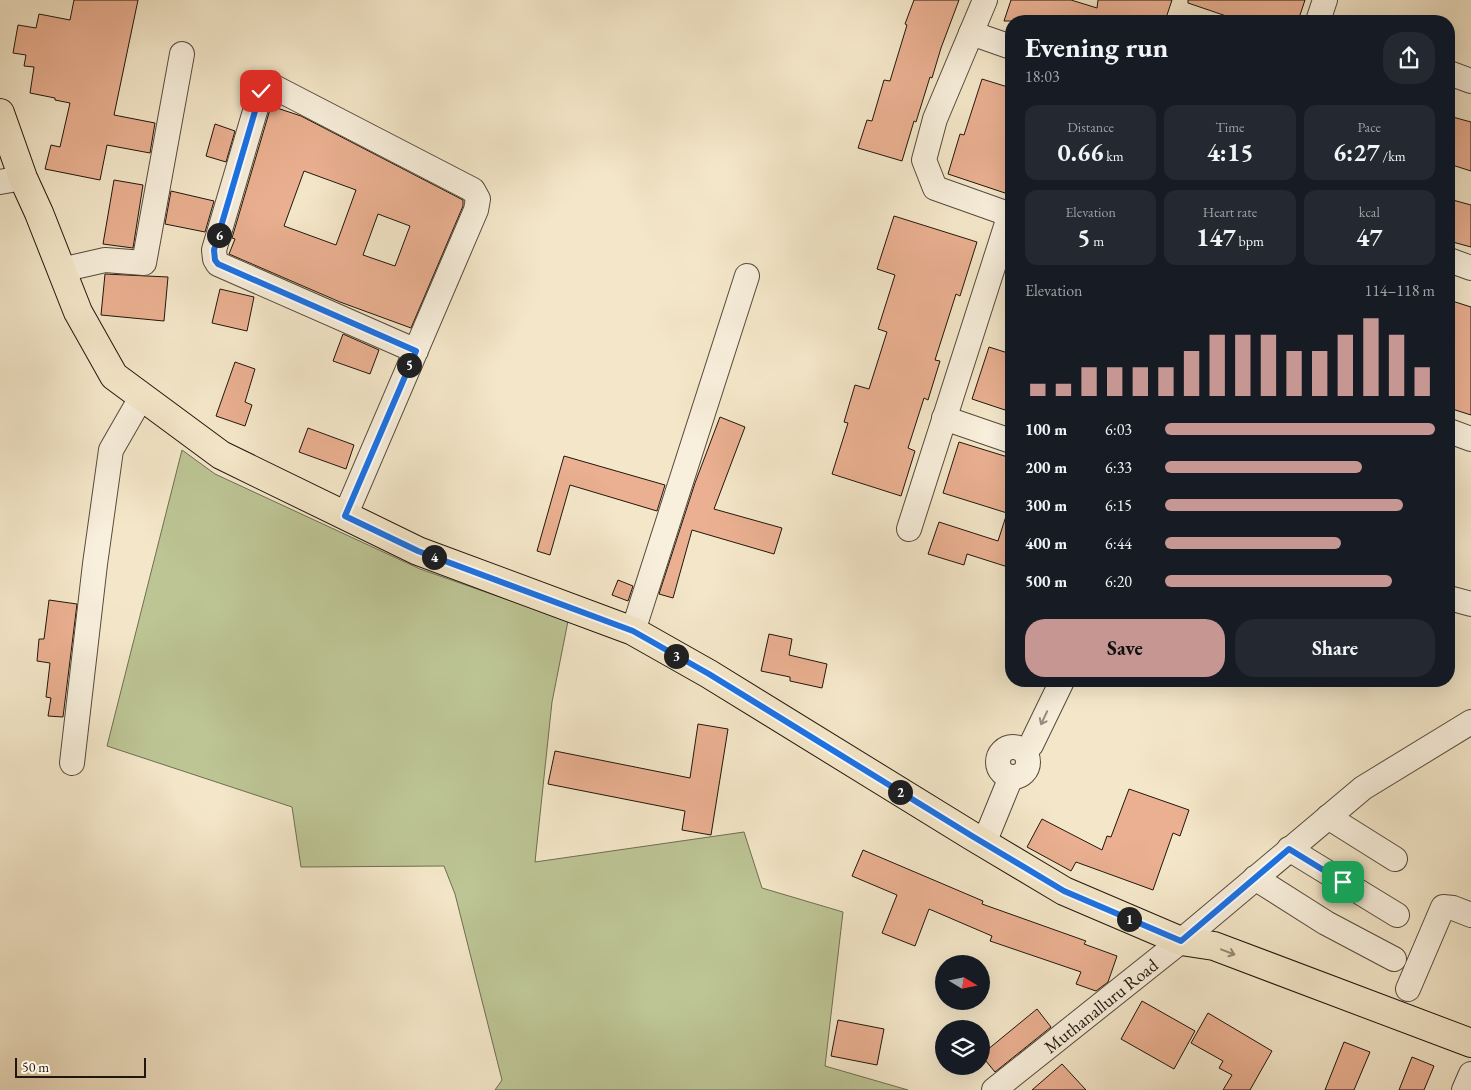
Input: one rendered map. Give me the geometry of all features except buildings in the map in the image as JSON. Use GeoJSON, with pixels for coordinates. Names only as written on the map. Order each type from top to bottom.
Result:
{"type":"FeatureCollection","features":[{"type":"Feature","properties":{"kind":"main road"},"geometry":{"type":"LineString","coordinates":[[0,112],[12,180],[39,213],[78,312],[114,376],[221,456],[418,551],[633,631],[709,674],[1064,891],[1181,941],[1214,946],[1471,1043]]}},
{"type":"Feature","properties":{"kind":"main road"},"geometry":{"type":"LineString","coordinates":[[1181,941],[1204,962],[1368,1020],[1471,1060]]}},
{"type":"Feature","properties":{"kind":"street"},"geometry":{"type":"LineString","coordinates":[[985,0],[936,120],[924,160],[936,188],[1005,213]]}},
{"type":"Feature","properties":{"kind":"street"},"geometry":{"type":"LineString","coordinates":[[1320,15],[1325,0]]}},
{"type":"Feature","properties":{"kind":"street"},"geometry":{"type":"LineString","coordinates":[[971,33],[1005,45]]}},
{"type":"Feature","properties":{"kind":"street"},"geometry":{"type":"LineString","coordinates":[[61,270],[105,260],[144,263],[182,54]]}},
{"type":"Feature","properties":{"kind":"street"},"geometry":{"type":"LineString","coordinates":[[1455,75],[1471,81]]}},
{"type":"Feature","properties":{"kind":"street"},"geometry":{"type":"LineString","coordinates":[[345,516],[416,351],[476,210],[478,199],[473,190],[274,87],[268,87],[261,91],[214,250],[215,260],[218,264],[416,351]]}},
{"type":"Feature","properties":{"kind":"street"},"geometry":{"type":"LineString","coordinates":[[909,529],[1005,230]]}},
{"type":"Feature","properties":{"kind":"street"},"geometry":{"type":"LineString","coordinates":[[1455,262],[1471,268]]}},
{"type":"Feature","properties":{"kind":"street"},"geometry":{"type":"LineString","coordinates":[[633,631],[747,276]]}},
{"type":"Feature","properties":{"kind":"street"},"geometry":{"type":"LineString","coordinates":[[72,763],[95,564],[111,450],[142,396]]}},
{"type":"Feature","properties":{"kind":"street"},"geometry":{"type":"LineString","coordinates":[[944,418],[1005,439]]}},
{"type":"Feature","properties":{"kind":"street"},"geometry":{"type":"LineString","coordinates":[[1455,433],[1471,439]]}},
{"type":"Feature","properties":{"kind":"street"},"geometry":{"type":"LineString","coordinates":[[1455,600],[1471,604]]}},
{"type":"Feature","properties":{"kind":"street"},"geometry":{"type":"LineString","coordinates":[[1020,750],[1016,738],[1041,687]]}},
{"type":"Feature","properties":{"kind":"street"},"geometry":{"type":"LineString","coordinates":[[978,839],[1007,775],[998,764],[1000,755],[1007,749],[1020,750],[1031,745],[1059,687]]}},
{"type":"Feature","properties":{"kind":"street","name":"Muthanalluru Road"},"geometry":{"type":"LineString","coordinates":[[994,1090],[1181,941],[1363,788],[1471,722]]}},
{"type":"Feature","properties":{"kind":"street"},"geometry":{"type":"LineString","coordinates":[[1328,817],[1395,860]]}},
{"type":"Feature","properties":{"kind":"street"},"geometry":{"type":"LineString","coordinates":[[1289,849],[1397,915]]}},
{"type":"Feature","properties":{"kind":"street"},"geometry":{"type":"LineString","coordinates":[[1255,878],[1326,923],[1394,959]]}},
{"type":"Feature","properties":{"kind":"street"},"geometry":{"type":"LineString","coordinates":[[1408,989],[1442,907],[1453,908],[1471,915]]}},
{"type":"Feature","properties":{"kind":"street"},"geometry":{"type":"LineString","coordinates":[[1464,1090],[1471,1074]]}},
{"type":"Feature","properties":{"kind":"green space"},"geometry":{"type":"Polygon","coordinates":[[[182,450],[215,474],[420,569],[568,621],[552,702],[535,862],[744,832],[762,888],[843,912],[825,1066],[908,1090],[495,1090],[502,1080],[455,894],[444,866],[301,867],[292,807],[107,746],[182,450]]]}},
{"type":"Feature","properties":{"kind":"route"},"geometry":{"type":"LineString","coordinates":[[261,91],[214,250],[215,260],[218,264],[416,351],[345,516],[418,551],[633,631],[709,674],[1064,891],[1181,941],[1289,849],[1343,882]]}}]}
